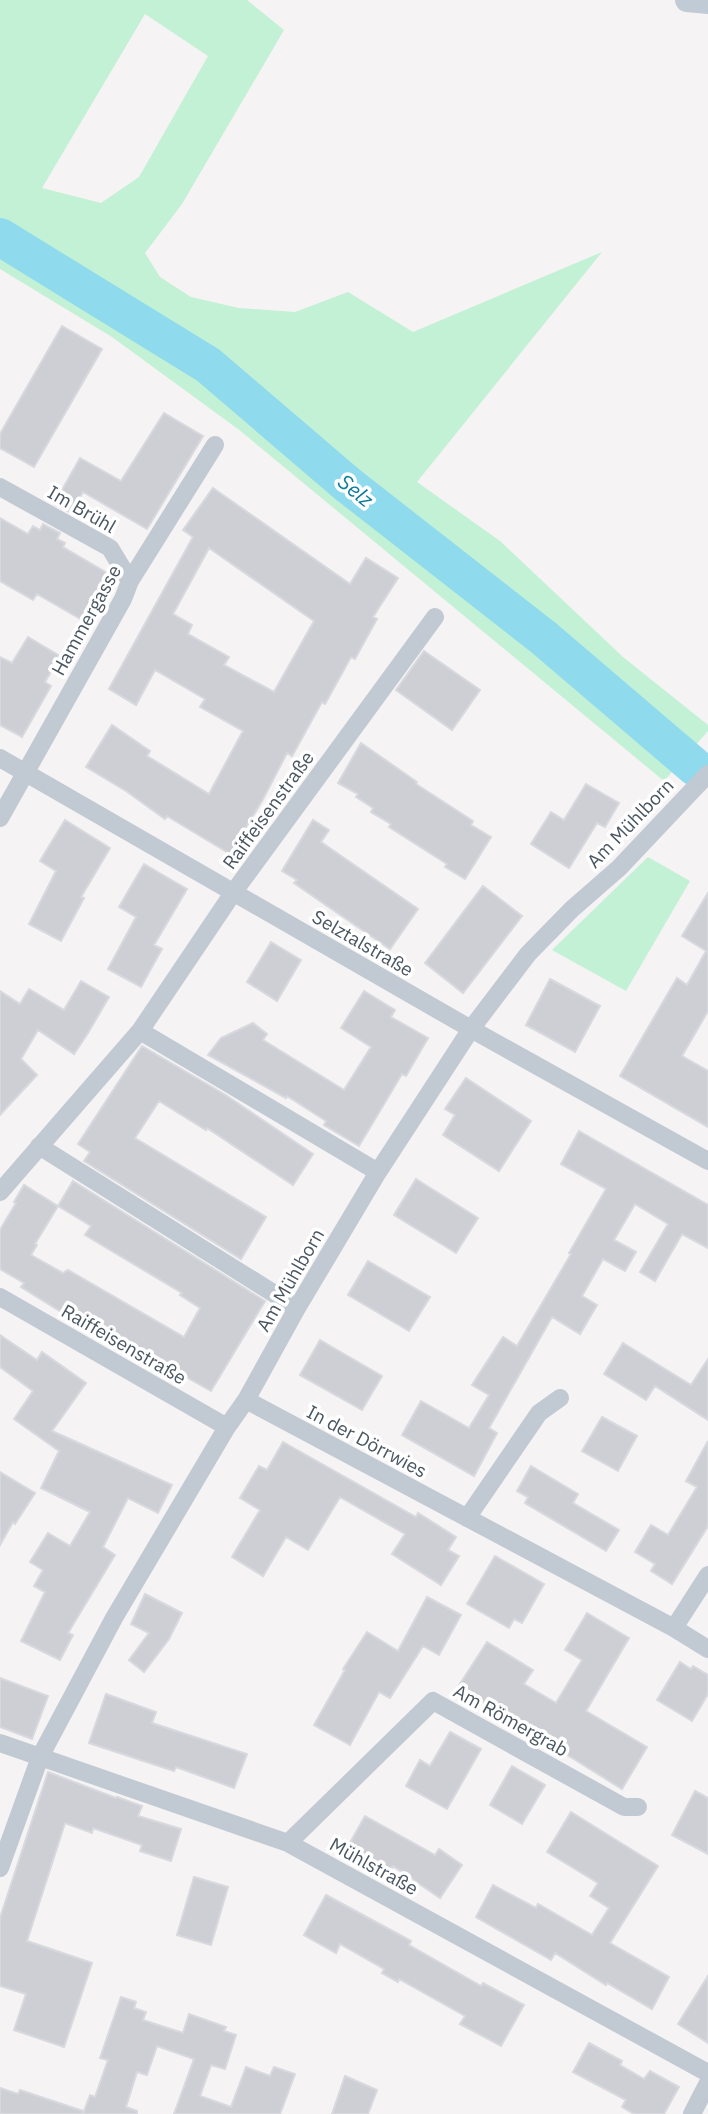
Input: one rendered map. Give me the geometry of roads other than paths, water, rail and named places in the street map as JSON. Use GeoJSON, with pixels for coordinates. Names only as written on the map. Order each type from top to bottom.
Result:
{"type":"FeatureCollection","features":[{"type":"Feature","properties":{"kind":"main road"},"geometry":{"type":"LineString","coordinates":[[687,0],[708,2]]}},
{"type":"Feature","properties":{"kind":"street","name":"Hammergasse"},"geometry":{"type":"LineString","coordinates":[[0,818],[123,599],[130,581],[215,445]]}},
{"type":"Feature","properties":{"kind":"street","name":"Im Brühl"},"geometry":{"type":"LineString","coordinates":[[0,488],[110,548],[130,581]]}},
{"type":"Feature","properties":{"kind":"street","name":"Raiffeisenstraße"},"geometry":{"type":"LineString","coordinates":[[0,1192],[140,1031],[233,893],[435,617]]}},
{"type":"Feature","properties":{"kind":"street","name":"Selztalstraße"},"geometry":{"type":"LineString","coordinates":[[0,758],[471,1029],[708,1161]]}},
{"type":"Feature","properties":{"kind":"street","name":"Am Mühlborn"},"geometry":{"type":"LineString","coordinates":[[0,1868],[40,1757],[114,1618],[227,1427],[246,1400],[378,1172],[471,1029],[528,954],[572,909],[619,868],[708,774]]}},
{"type":"Feature","properties":{"kind":"street"},"geometry":{"type":"LineString","coordinates":[[140,1031],[378,1172]]}},
{"type":"Feature","properties":{"kind":"street"},"geometry":{"type":"LineString","coordinates":[[39,1146],[297,1308]]}},
{"type":"Feature","properties":{"kind":"street","name":"Raiffeisenstraße"},"geometry":{"type":"LineString","coordinates":[[0,1297],[227,1427]]}},
{"type":"Feature","properties":{"kind":"street"},"geometry":{"type":"LineString","coordinates":[[467,1518],[539,1413],[560,1398]]}},
{"type":"Feature","properties":{"kind":"street","name":"In der Dörrwies"},"geometry":{"type":"LineString","coordinates":[[246,1400],[674,1628],[708,1650]]}},
{"type":"Feature","properties":{"kind":"street"},"geometry":{"type":"LineString","coordinates":[[674,1628],[708,1575]]}},
{"type":"Feature","properties":{"kind":"street","name":"Am Römergrab"},"geometry":{"type":"LineString","coordinates":[[288,1843],[433,1701],[624,1807],[638,1807]]}},
{"type":"Feature","properties":{"kind":"street","name":"Mühlstraße"},"geometry":{"type":"LineString","coordinates":[[0,1744],[288,1843],[708,2073]]}},
{"type":"Feature","properties":{"kind":"street"},"geometry":{"type":"LineString","coordinates":[[692,2114],[708,2083]]}},
{"type":"Feature","properties":{"kind":"waterway","name":"Selz"},"geometry":{"type":"LineString","coordinates":[[0,237],[208,365],[347,484],[544,638],[695,767]]}}]}
